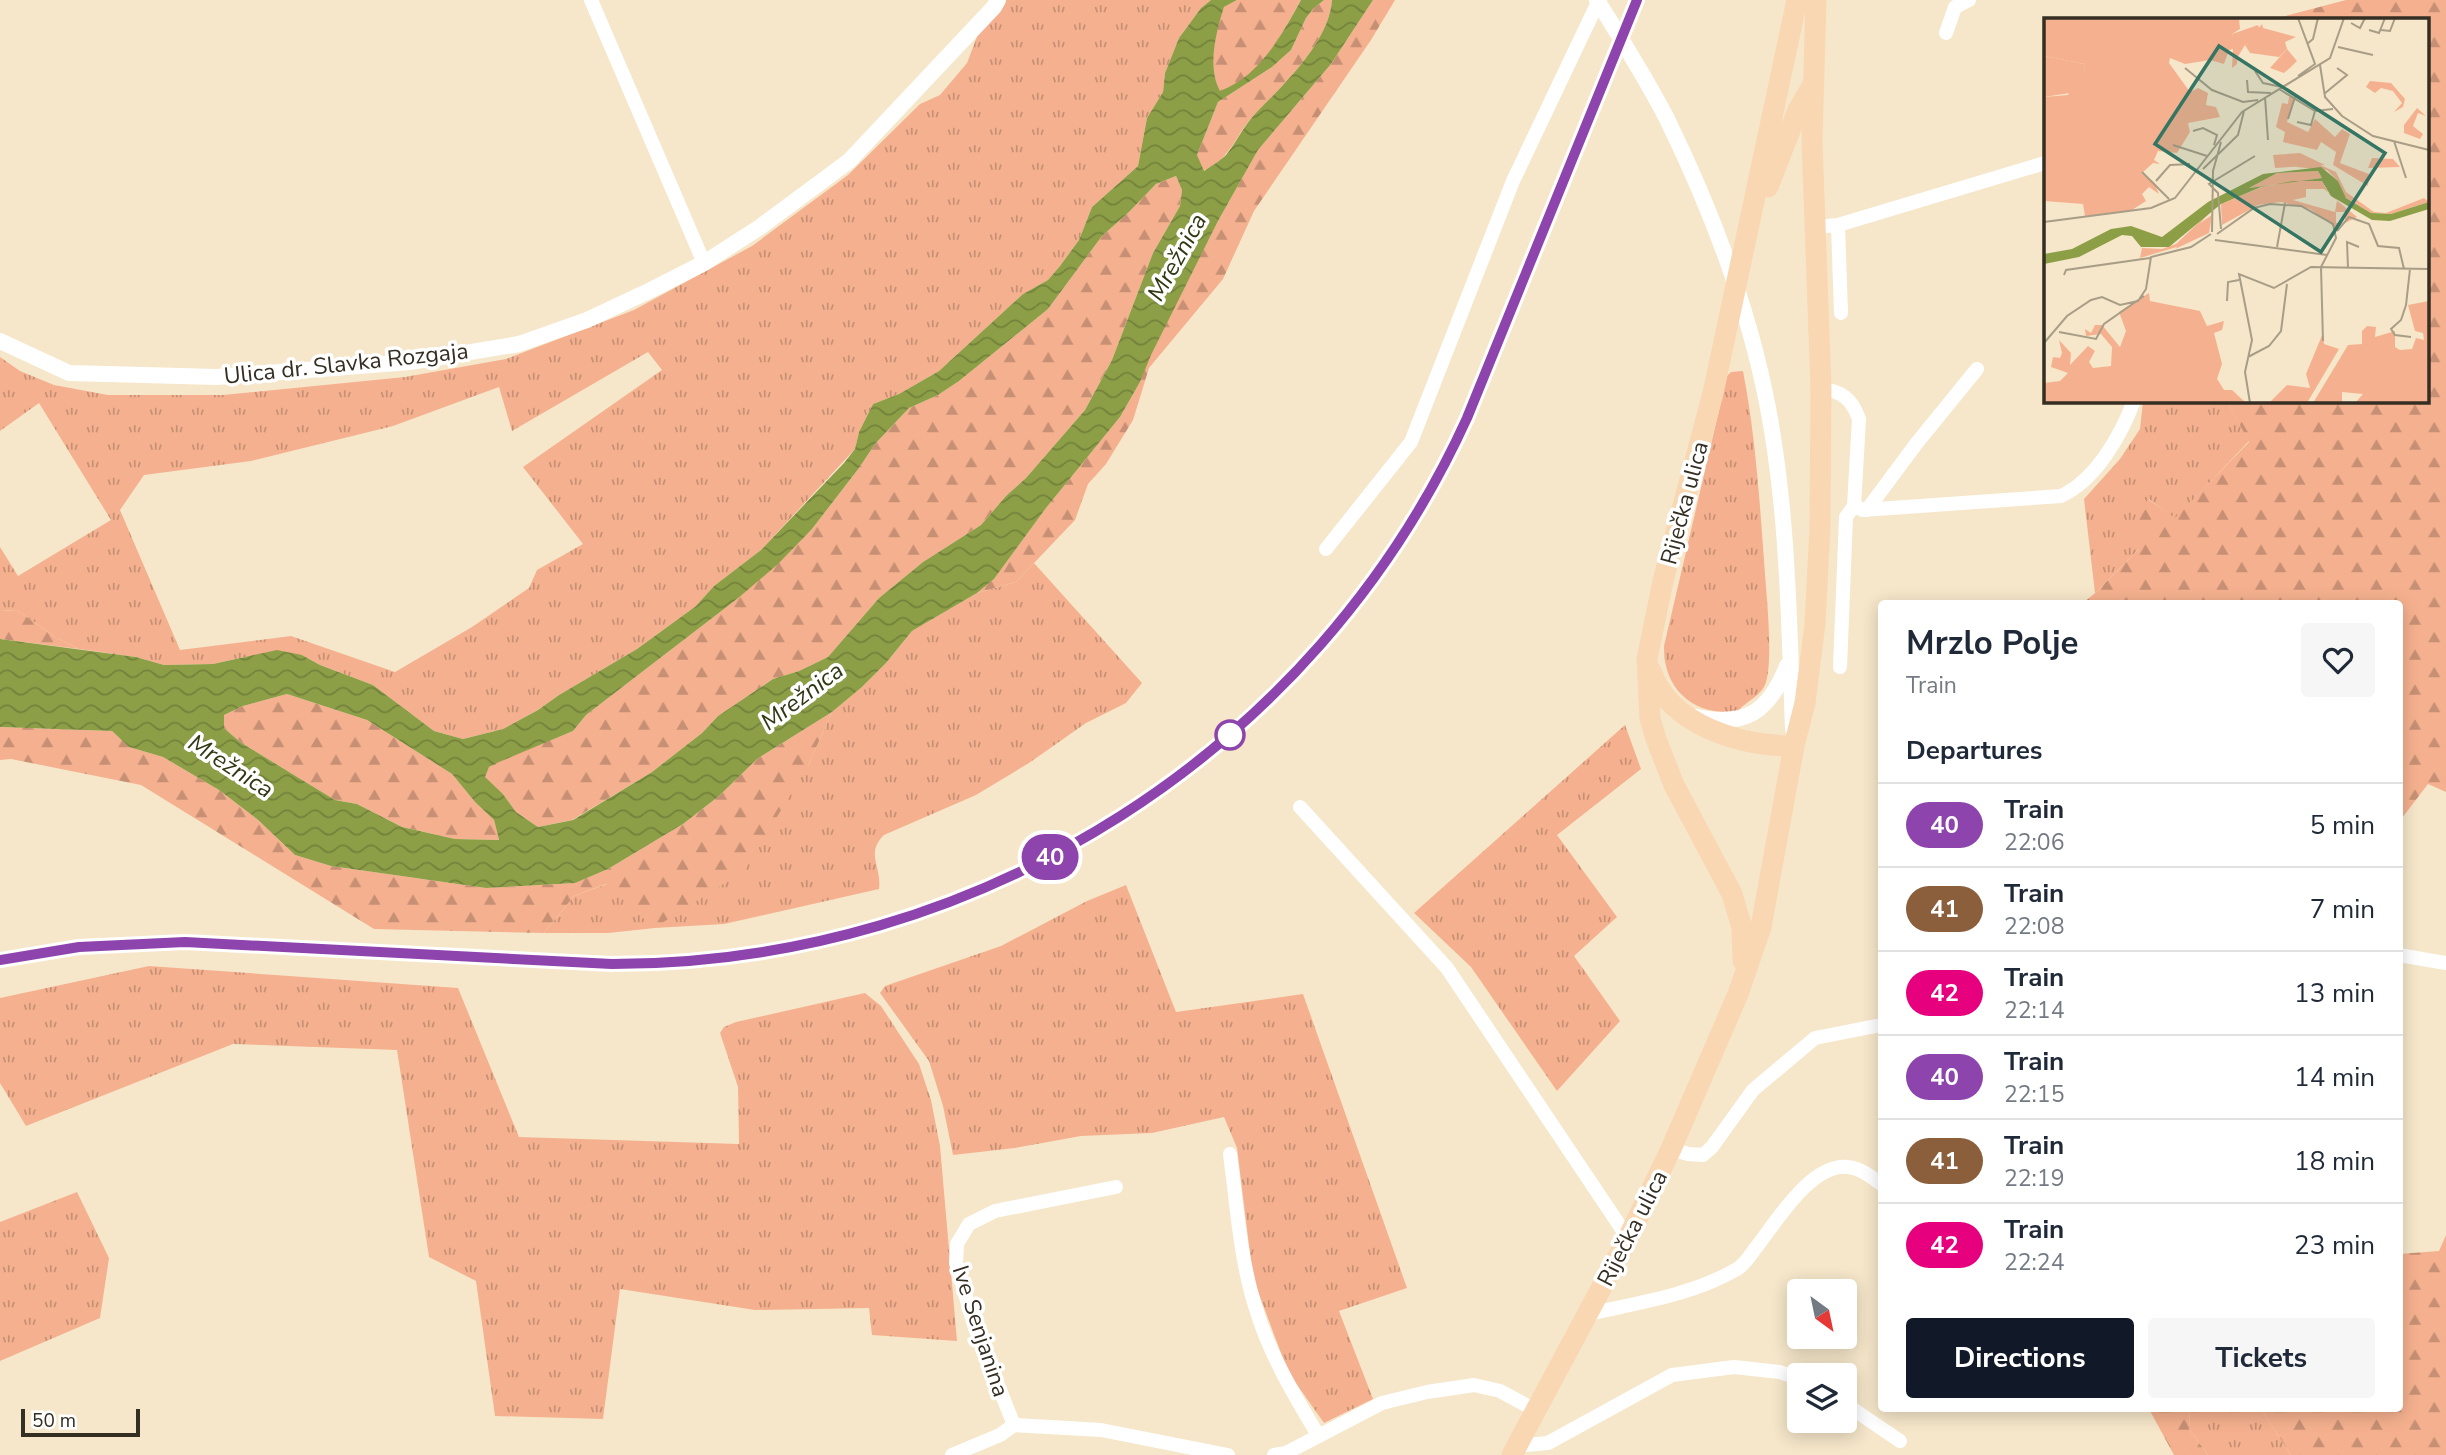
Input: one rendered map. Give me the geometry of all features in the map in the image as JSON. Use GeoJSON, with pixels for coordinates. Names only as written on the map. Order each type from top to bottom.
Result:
{"type":"FeatureCollection","features":[{"type":"Feature","properties":{"kind":"main road","name":"Riječka ulica"},"geometry":{"type":"LineString","coordinates":[[1738,994],[1744,958],[1742,928],[1732,894],[1674,785],[1656,739],[1650,719],[1647,659],[1663,581],[1713,393],[1797,0]]}},
{"type":"Feature","properties":{"kind":"main road","name":"Riječka ulica"},"geometry":{"type":"LineString","coordinates":[[1515,1450],[1628,1238],[1671,1149],[1738,994],[1761,927],[1794,746],[1805,703],[1815,624],[1820,526],[1821,389],[1812,141],[1815,32],[1819,0]]}},
{"type":"Feature","properties":{"kind":"main road"},"geometry":{"type":"LineString","coordinates":[[1745,248],[1798,110],[1813,85]]}},
{"type":"Feature","properties":{"kind":"main road"},"geometry":{"type":"LineString","coordinates":[[1647,659],[1660,690],[1668,700],[1709,729],[1727,737],[1777,746],[1794,746]]}},
{"type":"Feature","properties":{"kind":"street"},"geometry":{"type":"LineString","coordinates":[[591,0],[704,263]]}},
{"type":"Feature","properties":{"kind":"street","name":"Ulica dr. Slavka Rozgaja"},"geometry":{"type":"LineString","coordinates":[[0,341],[69,373],[217,377],[410,362],[519,344],[587,320],[704,263],[760,227],[849,161],[998,0]]}},
{"type":"Feature","properties":{"kind":"street"},"geometry":{"type":"LineString","coordinates":[[1598,0],[1666,117],[1703,198],[1729,267],[1768,406],[1778,476],[1794,746]]}},
{"type":"Feature","properties":{"kind":"street"},"geometry":{"type":"LineString","coordinates":[[1326,550],[1411,442],[1513,181],[1598,0]]}},
{"type":"Feature","properties":{"kind":"street"},"geometry":{"type":"LineString","coordinates":[[1946,33],[1955,7],[1969,0]]}},
{"type":"Feature","properties":{"kind":"street"},"geometry":{"type":"LineString","coordinates":[[1816,227],[1838,225],[2044,163]]}},
{"type":"Feature","properties":{"kind":"street"},"geometry":{"type":"LineString","coordinates":[[1838,225],[1841,313]]}},
{"type":"Feature","properties":{"kind":"street"},"geometry":{"type":"LineString","coordinates":[[1839,667],[1846,517],[1861,508],[1977,369]]}},
{"type":"Feature","properties":{"kind":"street"},"geometry":{"type":"LineString","coordinates":[[1821,389],[1844,395],[1854,406],[1859,419],[1861,508]]}},
{"type":"Feature","properties":{"kind":"street"},"geometry":{"type":"LineString","coordinates":[[1861,508],[2061,496],[2096,467],[2123,429],[2134,402]]}},
{"type":"Feature","properties":{"kind":"street"},"geometry":{"type":"LineString","coordinates":[[1689,716],[1722,721],[1751,715],[1772,698],[1790,657]]}},
{"type":"Feature","properties":{"kind":"street"},"geometry":{"type":"LineString","coordinates":[[1300,807],[1447,968],[1628,1238]]}},
{"type":"Feature","properties":{"kind":"street"},"geometry":{"type":"LineString","coordinates":[[2403,956],[2446,963]]}},
{"type":"Feature","properties":{"kind":"street"},"geometry":{"type":"LineString","coordinates":[[1671,1149],[1703,1155],[1712,1147],[1753,1090],[1815,1038],[1878,1026]]}},
{"type":"Feature","properties":{"kind":"street"},"geometry":{"type":"LineString","coordinates":[[1230,1154],[1243,1250],[1256,1309],[1283,1378],[1318,1435]]}},
{"type":"Feature","properties":{"kind":"street"},"geometry":{"type":"LineString","coordinates":[[1588,1314],[1648,1301],[1705,1284],[1740,1268],[1814,1178],[1835,1167],[1851,1167],[1878,1182]]}},
{"type":"Feature","properties":{"kind":"street","name":"Ive Senjanina"},"geometry":{"type":"LineString","coordinates":[[1014,1425],[975,1328],[956,1263],[957,1244],[969,1224],[995,1211],[1116,1188]]}},
{"type":"Feature","properties":{"kind":"street"},"geometry":{"type":"LineString","coordinates":[[1515,1450],[1548,1443],[1672,1375],[1734,1367],[1787,1374]]}},
{"type":"Feature","properties":{"kind":"street"},"geometry":{"type":"LineString","coordinates":[[1274,1455],[1286,1453],[1382,1403],[1427,1392],[1474,1385],[1500,1391],[1537,1411]]}},
{"type":"Feature","properties":{"kind":"street"},"geometry":{"type":"LineString","coordinates":[[1857,1412],[1900,1441]]}},
{"type":"Feature","properties":{"kind":"street","name":"Ive Senjanina"},"geometry":{"type":"LineString","coordinates":[[952,1455],[1000,1435],[1014,1425],[1101,1430],[1228,1455]]}},
{"type":"Feature","properties":{"kind":"green space"},"geometry":{"type":"Polygon","coordinates":[[[1001,0],[1211,0],[1201,8],[1179,38],[1165,73],[1163,92],[1147,118],[1138,166],[1092,207],[1079,240],[1048,280],[1023,294],[939,371],[899,394],[873,404],[859,432],[855,449],[761,550],[714,586],[696,606],[637,649],[538,710],[503,729],[463,739],[434,731],[373,685],[320,665],[302,655],[244,657],[213,664],[164,665],[136,657],[79,649],[55,637],[17,610],[0,611],[0,547],[18,576],[111,520],[39,403],[0,431],[0,357],[20,371],[54,385],[108,395],[223,395],[405,377],[506,359],[634,310],[752,246],[848,175],[920,104],[940,95],[967,63],[980,29],[1001,0]],[[648,352],[512,431],[499,387],[393,426],[251,461],[144,475],[120,510],[180,650],[291,636],[395,672],[472,627],[529,588],[537,570],[583,544],[523,467],[662,370],[648,352]]]}},
{"type":"Feature","properties":{"kind":"green space"},"geometry":{"type":"Polygon","coordinates":[[[1237,0],[1301,0],[1277,41],[1258,66],[1234,85],[1220,92],[1213,61],[1215,38],[1224,7],[1237,0]]]}},
{"type":"Feature","properties":{"kind":"green space"},"geometry":{"type":"Polygon","coordinates":[[[1324,0],[1332,0],[1329,16],[1313,48],[1250,120],[1223,157],[1203,171],[1197,155],[1218,102],[1272,67],[1291,50],[1306,18],[1324,0]]]}},
{"type":"Feature","properties":{"kind":"green space"},"geometry":{"type":"Polygon","coordinates":[[[1373,0],[1395,0],[1371,40],[1254,211],[1223,279],[1149,368],[1133,420],[1106,464],[1088,484],[1075,520],[1016,582],[977,593],[994,579],[1046,508],[1120,417],[1140,382],[1150,355],[1218,221],[1258,150],[1331,64],[1373,0]]]}},
{"type":"Feature","properties":{"kind":"green space"},"geometry":{"type":"Polygon","coordinates":[[[2346,0],[2446,0],[2446,792],[2428,784],[2403,817],[2403,600],[2087,600],[2139,549],[2132,524],[2148,499],[2175,518],[2249,442],[2228,402],[2428,402],[2428,18],[2278,18],[2346,0]]]}},
{"type":"Feature","properties":{"kind":"green space"},"geometry":{"type":"Polygon","coordinates":[[[1176,176],[1182,190],[1180,206],[1153,253],[1112,360],[1085,410],[981,525],[923,562],[879,598],[828,657],[799,671],[773,679],[718,716],[702,733],[652,772],[572,820],[538,827],[516,812],[503,794],[484,777],[489,767],[573,731],[586,715],[737,599],[812,529],[875,444],[909,408],[938,395],[959,381],[1048,309],[1102,236],[1156,184],[1176,176]]]}},
{"type":"Feature","properties":{"kind":"green space"},"geometry":{"type":"Polygon","coordinates":[[[1743,371],[1757,472],[1769,659],[1766,682],[1761,691],[1737,712],[1721,712],[1707,710],[1695,704],[1675,687],[1665,662],[1664,646],[1727,376],[1731,372],[1743,371]]]}},
{"type":"Feature","properties":{"kind":"green space"},"geometry":{"type":"Polygon","coordinates":[[[2143,402],[2228,402],[2249,441],[2175,519],[2149,499],[2139,549],[2095,593],[2084,499],[2120,459],[2140,429],[2143,402]]]}},
{"type":"Feature","properties":{"kind":"green space"},"geometry":{"type":"Polygon","coordinates":[[[1034,563],[1142,683],[1126,703],[1086,723],[1029,763],[976,795],[884,835],[878,842],[875,854],[879,889],[724,924],[608,933],[544,933],[574,896],[607,884],[808,766],[832,712],[886,663],[912,631],[977,593],[1016,582],[1034,563]]]}},
{"type":"Feature","properties":{"kind":"green space"},"geometry":{"type":"Polygon","coordinates":[[[17,610],[55,637],[79,649],[0,639],[0,611],[17,610]]]}},
{"type":"Feature","properties":{"kind":"green space"},"geometry":{"type":"Polygon","coordinates":[[[287,694],[367,720],[452,774],[494,820],[499,840],[455,839],[402,827],[357,804],[335,800],[240,742],[224,728],[224,715],[243,706],[287,694]]]}},
{"type":"Feature","properties":{"kind":"green space"},"geometry":{"type":"Polygon","coordinates":[[[832,712],[808,766],[744,871],[654,928],[606,884],[574,896],[544,933],[374,929],[141,785],[11,759],[0,760],[0,727],[112,731],[129,747],[163,757],[219,790],[257,819],[295,855],[331,866],[486,888],[574,883],[608,869],[683,824],[719,796],[757,759],[832,712]]]}},
{"type":"Feature","properties":{"kind":"green space"},"geometry":{"type":"Polygon","coordinates":[[[1625,725],[1641,769],[1557,835],[1617,917],[1574,956],[1620,1021],[1557,1091],[1471,967],[1414,913],[1625,725]]]}},
{"type":"Feature","properties":{"kind":"green space"},"geometry":{"type":"Polygon","coordinates":[[[1126,885],[1176,1012],[1303,994],[1407,1288],[1339,1311],[1373,1399],[1324,1423],[1288,1372],[1253,1278],[1237,1148],[1224,1117],[1152,1133],[1081,1136],[1015,1148],[953,1155],[943,1106],[929,1061],[880,993],[885,986],[1001,946],[1087,901],[1126,885]]]}},
{"type":"Feature","properties":{"kind":"green space"},"geometry":{"type":"Polygon","coordinates":[[[149,966],[458,988],[519,1137],[739,1144],[738,1087],[720,1033],[724,1027],[865,993],[881,1006],[919,1064],[931,1100],[940,1146],[957,1341],[872,1335],[869,1308],[755,1310],[620,1289],[603,1419],[495,1416],[476,1281],[429,1257],[397,1050],[233,1044],[26,1126],[0,1083],[0,998],[149,966]]]}},
{"type":"Feature","properties":{"kind":"green space"},"geometry":{"type":"Polygon","coordinates":[[[77,1192],[109,1258],[100,1318],[0,1361],[0,1222],[77,1192]]]}},
{"type":"Feature","properties":{"kind":"green space"},"geometry":{"type":"Polygon","coordinates":[[[2446,1235],[2446,1455],[2291,1455],[2263,1412],[2403,1412],[2403,1254],[2439,1251],[2446,1235]]]}},
{"type":"Feature","properties":{"kind":"green space"},"geometry":{"type":"Polygon","coordinates":[[[2151,1412],[2190,1412],[2189,1429],[2208,1455],[2174,1455],[2151,1412]]]}},
{"type":"Feature","properties":{"kind":"green space"},"geometry":{"type":"Polygon","coordinates":[[[2190,1412],[2263,1412],[2291,1455],[2208,1455],[2189,1429],[2190,1412]]]}},
{"type":"Feature","properties":{"kind":"water","name":"Mrežnica"},"geometry":{"type":"Polygon","coordinates":[[[1211,0],[1237,0],[1224,7],[1216,38],[1213,60],[1220,91],[1247,76],[1258,65],[1277,41],[1301,0],[1324,0],[1306,18],[1291,50],[1272,67],[1218,102],[1197,155],[1204,171],[1226,155],[1250,120],[1302,63],[1322,32],[1332,0],[1373,0],[1331,64],[1258,150],[1218,221],[1140,382],[1120,417],[1046,508],[994,579],[977,593],[912,631],[862,687],[832,712],[757,759],[719,796],[683,824],[608,869],[575,883],[486,888],[331,866],[295,855],[257,819],[219,790],[163,757],[129,747],[112,731],[0,727],[0,639],[136,657],[164,665],[213,664],[277,650],[302,655],[320,665],[373,685],[434,731],[463,739],[503,729],[538,710],[637,649],[696,606],[714,586],[761,550],[844,463],[855,449],[859,432],[873,404],[899,394],[939,371],[1023,294],[1048,280],[1079,240],[1092,207],[1138,166],[1147,118],[1163,92],[1165,73],[1179,38],[1201,8],[1211,0]],[[1176,176],[1156,184],[1102,236],[1048,309],[959,381],[938,395],[909,408],[875,444],[812,529],[778,564],[737,599],[586,715],[573,731],[489,767],[485,777],[503,794],[516,812],[538,827],[573,820],[652,772],[702,733],[718,716],[773,679],[799,671],[828,657],[879,598],[923,562],[981,525],[1085,410],[1112,360],[1153,253],[1180,206],[1182,190],[1176,176]],[[287,694],[243,706],[224,715],[224,728],[240,742],[335,800],[357,804],[402,827],[455,839],[499,840],[494,820],[452,774],[367,720],[287,694]]]}},
{"type":"Feature","properties":{"kind":"railway"},"geometry":{"type":"LineString","coordinates":[[0,960],[79,947],[185,942],[612,964],[747,955],[876,927],[999,882],[1113,820],[1218,744],[1312,653],[1394,548],[1461,432],[1637,0]]}},
{"type":"Feature","properties":{"kind":"train","name":"40"},"geometry":{"type":"LineString","coordinates":[[0,960],[79,947],[185,942],[612,964],[704,960],[765,953],[872,929],[915,916],[1020,873],[1062,851],[1156,793],[1232,732],[1288,682],[1314,654],[1383,566],[1440,474],[1467,418],[1637,0]]}}]}
